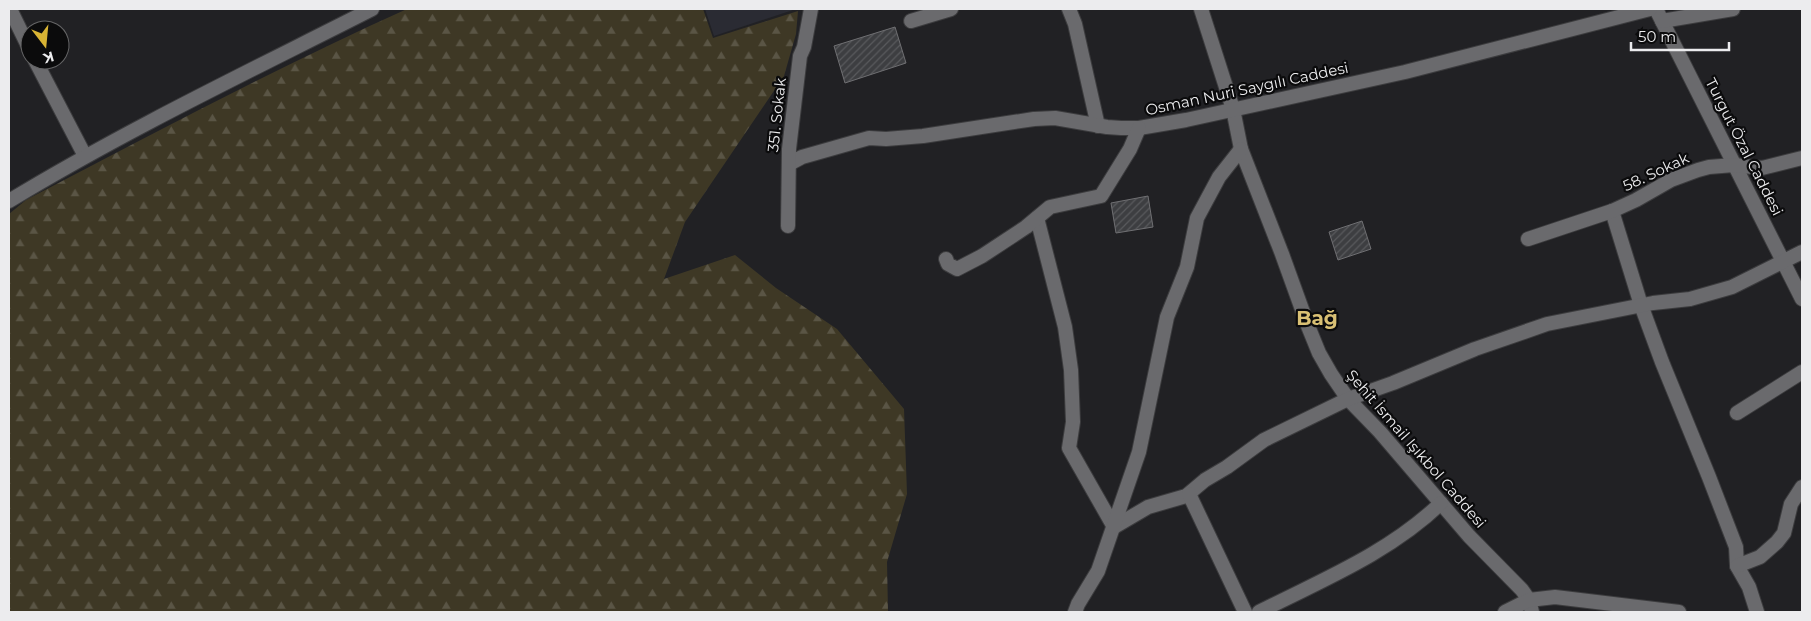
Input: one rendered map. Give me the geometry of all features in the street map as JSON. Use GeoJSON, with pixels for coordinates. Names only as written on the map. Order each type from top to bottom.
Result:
{"type":"FeatureCollection","features":[{"type":"Feature","properties":{"kind":"street"},"geometry":{"type":"LineString","coordinates":[[10,9],[20,30]]}},
{"type":"Feature","properties":{"kind":"street"},"geometry":{"type":"LineString","coordinates":[[9,201],[85,156],[372,9]]}},
{"type":"Feature","properties":{"kind":"street","name":"351. Sokak"},"geometry":{"type":"LineString","coordinates":[[788,226],[788,164],[800,56],[804,47],[811,9]]}},
{"type":"Feature","properties":{"kind":"street"},"geometry":{"type":"LineString","coordinates":[[911,21],[951,9]]}},
{"type":"Feature","properties":{"kind":"street"},"geometry":{"type":"LineString","coordinates":[[1069,9],[1075,24],[1098,126]]}},
{"type":"Feature","properties":{"kind":"street","name":"Şehit İsmail Işıkbol Caddesi"},"geometry":{"type":"LineString","coordinates":[[1201,9],[1234,109],[1241,148],[1319,353],[1348,399],[1380,432],[1469,536],[1522,590],[1530,606]]}},
{"type":"Feature","properties":{"kind":"street","name":"Osman Nuri Saygılı Caddesi"},"geometry":{"type":"LineString","coordinates":[[788,164],[869,138],[886,139],[923,136],[1034,119],[1055,118],[1098,126],[1139,128],[1186,120],[1405,72],[1650,9]]}},
{"type":"Feature","properties":{"kind":"street"},"geometry":{"type":"LineString","coordinates":[[1659,15],[1733,9]]}},
{"type":"Feature","properties":{"kind":"street","name":"Turgut Özal Caddesi"},"geometry":{"type":"LineString","coordinates":[[1659,15],[1802,299]]}},
{"type":"Feature","properties":{"kind":"street"},"geometry":{"type":"LineString","coordinates":[[40,70],[85,156]]}},
{"type":"Feature","properties":{"kind":"street"},"geometry":{"type":"LineString","coordinates":[[946,259],[948,264],[957,269],[982,256],[1026,227],[1050,208],[1101,196],[1130,149],[1139,128]]}},
{"type":"Feature","properties":{"kind":"street"},"geometry":{"type":"LineString","coordinates":[[1076,612],[1078,604],[1098,571],[1139,452],[1167,316],[1187,267],[1196,218],[1219,177],[1241,148]]}},
{"type":"Feature","properties":{"kind":"street","name":"58. Sokak"},"geometry":{"type":"LineString","coordinates":[[1528,239],[1612,211],[1671,180],[1698,170],[1734,165],[1762,168],[1802,158]]}},
{"type":"Feature","properties":{"kind":"street"},"geometry":{"type":"LineString","coordinates":[[1612,211],[1641,305],[1662,362],[1709,476],[1736,548],[1738,566],[1749,587],[1757,612]]}},
{"type":"Feature","properties":{"kind":"street"},"geometry":{"type":"LineString","coordinates":[[1037,218],[1065,327],[1070,370],[1072,414],[1069,448],[1114,527]]}},
{"type":"Feature","properties":{"kind":"street"},"geometry":{"type":"LineString","coordinates":[[1114,527],[1148,507],[1166,503],[1189,494],[1205,480],[1227,467],[1264,440],[1348,399],[1476,349],[1547,324],[1641,305],[1690,299],[1732,287],[1802,252]]}},
{"type":"Feature","properties":{"kind":"street"},"geometry":{"type":"LineString","coordinates":[[1737,413],[1802,372]]}},
{"type":"Feature","properties":{"kind":"street"},"geometry":{"type":"LineString","coordinates":[[1738,566],[1760,557],[1777,542],[1784,533],[1791,504],[1802,487]]}},
{"type":"Feature","properties":{"kind":"street"},"geometry":{"type":"LineString","coordinates":[[1189,494],[1245,612]]}},
{"type":"Feature","properties":{"kind":"street"},"geometry":{"type":"LineString","coordinates":[[1259,612],[1391,543],[1424,519],[1440,503]]}},
{"type":"Feature","properties":{"kind":"street"},"geometry":{"type":"LineString","coordinates":[[1505,612],[1530,606],[1555,596],[1679,612]]}},
{"type":"Feature","properties":{"kind":"shaded area"},"geometry":{"type":"Polygon","coordinates":[[[705,9],[796,9],[714,36],[705,9]]]}},
{"type":"Feature","properties":{"kind":"green space"},"geometry":{"type":"Polygon","coordinates":[[[407,9],[703,9],[713,38],[798,11],[796,34],[784,76],[685,222],[664,279],[735,255],[776,288],[837,329],[904,409],[907,494],[887,562],[888,612],[9,612],[9,214],[26,200],[168,126],[311,54],[407,9]]]}},
{"type":"Feature","properties":{"kind":"building"},"geometry":{"type":"Polygon","coordinates":[[[895,27],[906,63],[845,83],[834,46],[895,27]]]}},
{"type":"Feature","properties":{"kind":"building"},"geometry":{"type":"Polygon","coordinates":[[[1148,196],[1153,227],[1116,233],[1111,203],[1148,196]]]}},
{"type":"Feature","properties":{"kind":"building"},"geometry":{"type":"Polygon","coordinates":[[[1362,221],[1371,249],[1338,260],[1329,232],[1362,221]]]}},
{"type":"Feature","properties":{"kind":"district","name":"Bağ"},"geometry":{"type":"Point","coordinates":[1317,318]}}]}
